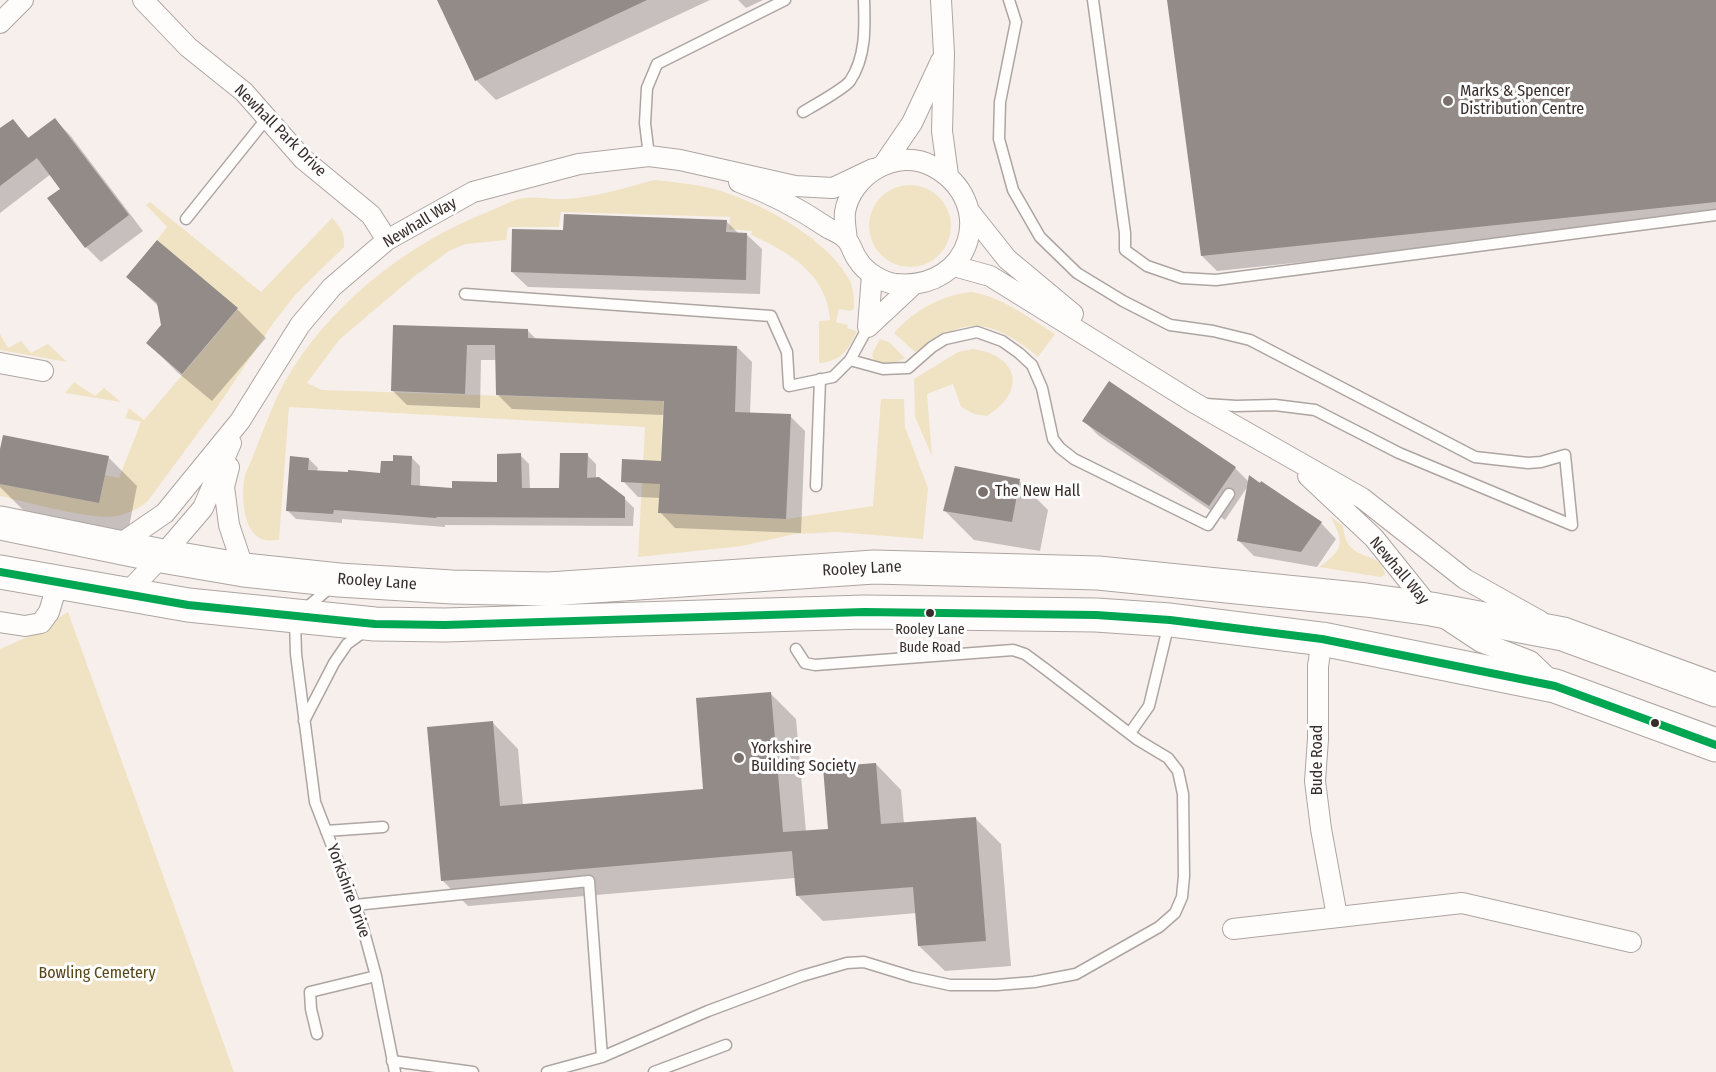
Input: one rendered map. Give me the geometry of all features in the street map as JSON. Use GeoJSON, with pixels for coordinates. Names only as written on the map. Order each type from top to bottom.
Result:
{"type":"FeatureCollection","features":[{"type":"Feature","properties":{"kind":"highway","name":"Rooley Lane"},"geometry":{"type":"LineString","coordinates":[[1,522],[162,556],[244,570],[339,580],[453,587],[549,589],[874,567],[1098,573],[1366,600],[1431,609],[1563,634],[1716,690]]}},
{"type":"Feature","properties":{"kind":"highway"},"geometry":{"type":"LineString","coordinates":[[0,572],[188,605],[375,624],[445,625],[864,612],[1096,615],[1170,620],[1322,639],[1555,686],[1716,745]]}},
{"type":"Feature","properties":{"kind":"street"},"geometry":{"type":"LineString","coordinates":[[0,24],[23,0]]}},
{"type":"Feature","properties":{"kind":"street","name":"Newhall Park Drive"},"geometry":{"type":"LineString","coordinates":[[143,0],[188,47],[244,92],[303,159],[371,215],[387,240]]}},
{"type":"Feature","properties":{"kind":"street"},"geometry":{"type":"LineString","coordinates":[[946,3],[942,131],[948,175]]}},
{"type":"Feature","properties":{"kind":"street"},"geometry":{"type":"LineString","coordinates":[[879,167],[912,123],[945,53]]}},
{"type":"Feature","properties":{"kind":"street","name":"Newhall Way"},"geometry":{"type":"LineString","coordinates":[[117,546],[165,513],[240,421],[300,325],[332,287],[387,240],[473,192],[579,164],[649,156],[680,160],[795,186],[832,188],[879,167],[904,160],[916,160],[930,164],[948,175],[964,196],[969,211],[970,226],[967,245],[954,266],[990,276],[1193,402],[1362,498],[1465,579],[1563,634]]}},
{"type":"Feature","properties":{"kind":"street","name":"Newhall Way"},"geometry":{"type":"LineString","coordinates":[[680,160],[746,184],[805,212],[847,240]]}},
{"type":"Feature","properties":{"kind":"street","name":"Newhall Way"},"geometry":{"type":"LineString","coordinates":[[872,275],[858,262],[847,240],[845,213],[853,191],[879,167]]}},
{"type":"Feature","properties":{"kind":"street","name":"Newhall Way"},"geometry":{"type":"LineString","coordinates":[[969,211],[1007,258],[1038,287],[1156,377]]}},
{"type":"Feature","properties":{"kind":"street"},"geometry":{"type":"LineString","coordinates":[[868,327],[872,275],[892,284],[913,285],[935,279],[954,266]]}},
{"type":"Feature","properties":{"kind":"street"},"geometry":{"type":"LineString","coordinates":[[868,327],[913,285]]}},
{"type":"Feature","properties":{"kind":"street"},"geometry":{"type":"LineString","coordinates":[[0,363],[43,371]]}},
{"type":"Feature","properties":{"kind":"street","name":"Newhall Way"},"geometry":{"type":"LineString","coordinates":[[126,594],[203,508],[240,421]]}},
{"type":"Feature","properties":{"kind":"street","name":"Newhall Way"},"geometry":{"type":"LineString","coordinates":[[240,421],[224,487],[229,525],[244,570]]}},
{"type":"Feature","properties":{"kind":"street","name":"Newhall Way"},"geometry":{"type":"LineString","coordinates":[[1286,456],[1374,538],[1431,609],[1481,642],[1530,661],[1555,686]]}},
{"type":"Feature","properties":{"kind":"street"},"geometry":{"type":"LineString","coordinates":[[0,622],[25,626],[41,623],[49,612],[58,582]]}},
{"type":"Feature","properties":{"kind":"street","name":"Bude Road"},"geometry":{"type":"LineString","coordinates":[[1322,639],[1318,666],[1318,739],[1315,781],[1337,916]]}},
{"type":"Feature","properties":{"kind":"street"},"geometry":{"type":"LineString","coordinates":[[1233,929],[1462,903],[1631,942]]}},
{"type":"Feature","properties":{"kind":"lane"},"geometry":{"type":"LineString","coordinates":[[649,156],[645,123],[647,88],[657,64],[785,0]]}},
{"type":"Feature","properties":{"kind":"lane"},"geometry":{"type":"LineString","coordinates":[[803,112],[849,83],[866,34],[864,0]]}},
{"type":"Feature","properties":{"kind":"lane"},"geometry":{"type":"LineString","coordinates":[[1009,0],[1016,22],[1000,102],[999,140],[1013,190],[1040,237],[1077,273],[1123,301],[1170,325],[1213,331],[1250,340],[1475,457],[1528,463],[1540,462],[1565,454],[1572,525],[1399,453],[1315,410],[1275,405],[1219,405],[1193,402]]}},
{"type":"Feature","properties":{"kind":"lane"},"geometry":{"type":"LineString","coordinates":[[1093,0],[1125,233],[1125,250],[1147,266],[1182,278],[1215,280],[1716,215]]}},
{"type":"Feature","properties":{"kind":"lane"},"geometry":{"type":"LineString","coordinates":[[186,219],[267,118]]}},
{"type":"Feature","properties":{"kind":"lane"},"geometry":{"type":"LineString","coordinates":[[465,294],[771,316],[787,352],[789,386],[832,377],[850,360],[868,327]]}},
{"type":"Feature","properties":{"kind":"lane"},"geometry":{"type":"LineString","coordinates":[[850,360],[883,369],[908,368],[945,339],[977,332],[1002,341],[1032,365],[1042,388],[1053,439],[1074,459],[1208,525],[1229,494]]}},
{"type":"Feature","properties":{"kind":"lane"},"geometry":{"type":"LineString","coordinates":[[816,486],[820,379]]}},
{"type":"Feature","properties":{"kind":"lane"},"geometry":{"type":"LineString","coordinates":[[295,617],[339,580]]}},
{"type":"Feature","properties":{"kind":"lane","name":"Yorkshire Drive"},"geometry":{"type":"LineString","coordinates":[[295,617],[296,654],[315,802],[362,921],[376,976],[393,1066]]}},
{"type":"Feature","properties":{"kind":"lane"},"geometry":{"type":"LineString","coordinates":[[1130,734],[1149,706],[1170,620]]}},
{"type":"Feature","properties":{"kind":"lane"},"geometry":{"type":"LineString","coordinates":[[304,721],[334,663],[347,644],[375,624]]}},
{"type":"Feature","properties":{"kind":"lane"},"geometry":{"type":"LineString","coordinates":[[547,1072],[602,1057],[708,1011],[802,976],[847,963],[864,962],[914,977],[950,984],[997,985],[1034,982],[1076,974],[1151,931],[1175,913],[1182,897],[1183,794],[1178,771],[1168,758],[1130,734],[1025,654],[1013,650],[815,665],[805,663],[796,649]]}},
{"type":"Feature","properties":{"kind":"lane"},"geometry":{"type":"LineString","coordinates":[[326,831],[383,827]]}},
{"type":"Feature","properties":{"kind":"lane"},"geometry":{"type":"LineString","coordinates":[[355,905],[589,881],[602,1057]]}},
{"type":"Feature","properties":{"kind":"lane"},"geometry":{"type":"LineString","coordinates":[[317,1034],[311,1009],[310,992],[376,976]]}},
{"type":"Feature","properties":{"kind":"lane"},"geometry":{"type":"LineString","coordinates":[[654,1072],[726,1045]]}},
{"type":"Feature","properties":{"kind":"lane"},"geometry":{"type":"LineString","coordinates":[[393,1066],[473,1072]]}},
{"type":"Feature","properties":{"kind":"green space"},"geometry":{"type":"Polygon","coordinates":[[[654,180],[707,187],[732,195],[771,212],[826,251],[840,265],[853,291],[854,309],[850,311],[839,309],[836,322],[848,325],[847,328],[857,331],[843,353],[833,360],[819,363],[819,321],[830,320],[822,290],[814,278],[804,267],[779,249],[751,235],[752,231],[729,229],[730,217],[561,212],[559,227],[508,227],[506,240],[466,244],[449,251],[412,278],[339,340],[307,383],[322,390],[663,401],[659,513],[786,519],[873,506],[881,399],[904,399],[905,427],[928,488],[923,539],[837,532],[795,534],[742,546],[638,557],[645,427],[289,407],[279,540],[266,540],[251,530],[243,502],[245,475],[267,420],[286,380],[311,342],[355,295],[406,255],[433,238],[511,201],[529,198],[577,198],[654,180]]]}},
{"type":"Feature","properties":{"kind":"green space"},"geometry":{"type":"Polygon","coordinates":[[[902,185],[918,185],[933,192],[944,203],[951,218],[948,242],[939,255],[918,267],[902,267],[887,260],[876,249],[869,234],[869,218],[876,203],[887,192],[902,185]]]}},
{"type":"Feature","properties":{"kind":"green space"},"geometry":{"type":"Polygon","coordinates":[[[150,202],[261,292],[332,218],[342,231],[344,247],[296,294],[274,322],[218,406],[147,502],[125,514],[106,517],[0,496],[0,484],[99,503],[105,475],[119,478],[141,422],[125,418],[129,408],[144,420],[238,309],[157,240],[167,227],[146,205],[150,202]]]}},
{"type":"Feature","properties":{"kind":"green space"},"geometry":{"type":"Polygon","coordinates":[[[971,292],[1005,303],[1055,334],[1038,357],[1011,337],[979,326],[968,326],[951,331],[915,352],[894,333],[910,317],[929,305],[950,296],[971,292]]]}},
{"type":"Feature","properties":{"kind":"green space"},"geometry":{"type":"Polygon","coordinates":[[[0,334],[8,348],[21,341],[31,353],[48,344],[67,362],[0,350],[0,334]]]}},
{"type":"Feature","properties":{"kind":"green space"},"geometry":{"type":"Polygon","coordinates":[[[880,339],[889,342],[905,358],[890,364],[874,361],[872,354],[880,339]]]}},
{"type":"Feature","properties":{"kind":"green space"},"geometry":{"type":"Polygon","coordinates":[[[973,349],[1000,359],[1008,367],[1012,376],[1012,386],[1000,406],[987,416],[974,414],[961,407],[953,384],[927,394],[932,456],[915,417],[914,379],[958,352],[973,349]]]}},
{"type":"Feature","properties":{"kind":"green space"},"geometry":{"type":"Polygon","coordinates":[[[74,382],[95,396],[104,388],[121,402],[65,393],[74,382]]]}},
{"type":"Feature","properties":{"kind":"green space"},"geometry":{"type":"Polygon","coordinates":[[[1330,516],[1343,526],[1351,547],[1378,562],[1383,567],[1385,575],[1380,577],[1319,567],[1333,555],[1340,545],[1338,533],[1330,516]]]}},
{"type":"Feature","properties":{"kind":"green space","name":"Bowling Cemetery"},"geometry":{"type":"Polygon","coordinates":[[[68,612],[234,1072],[0,1072],[0,649],[30,636],[68,612]]]}},
{"type":"Feature","properties":{"kind":"building"},"geometry":{"type":"Polygon","coordinates":[[[437,0],[647,0],[475,81],[437,0]]]}},
{"type":"Feature","properties":{"kind":"building","name":"Marks & Spencer Distribution Centre"},"geometry":{"type":"Polygon","coordinates":[[[1167,0],[1716,0],[1716,202],[1201,256],[1167,0]]]}},
{"type":"Feature","properties":{"kind":"building"},"geometry":{"type":"Polygon","coordinates":[[[55,118],[129,215],[85,248],[47,198],[60,189],[37,158],[0,186],[0,128],[13,119],[28,138],[55,118]]]}},
{"type":"Feature","properties":{"kind":"building"},"geometry":{"type":"Polygon","coordinates":[[[564,214],[727,220],[726,232],[747,233],[746,280],[511,272],[512,229],[563,230],[564,214]]]}},
{"type":"Feature","properties":{"kind":"building"},"geometry":{"type":"Polygon","coordinates":[[[157,240],[238,308],[182,374],[146,343],[161,325],[157,303],[126,277],[157,240]]]}},
{"type":"Feature","properties":{"kind":"building"},"geometry":{"type":"Polygon","coordinates":[[[393,325],[528,329],[528,338],[737,346],[735,412],[791,414],[786,519],[658,513],[660,484],[621,482],[622,459],[661,461],[664,401],[496,395],[495,345],[467,345],[465,394],[391,391],[393,325]]]}},
{"type":"Feature","properties":{"kind":"building"},"geometry":{"type":"Polygon","coordinates":[[[1109,381],[1236,467],[1209,506],[1082,421],[1109,381]]]}},
{"type":"Feature","properties":{"kind":"building"},"geometry":{"type":"Polygon","coordinates":[[[3,435],[109,456],[99,503],[0,484],[0,449],[3,435]]]}},
{"type":"Feature","properties":{"kind":"building"},"geometry":{"type":"Polygon","coordinates":[[[521,453],[522,488],[559,488],[560,453],[588,453],[587,478],[599,477],[625,497],[625,518],[436,518],[334,510],[333,514],[286,511],[290,456],[309,458],[308,470],[380,473],[381,461],[393,461],[393,455],[412,456],[411,485],[452,488],[452,481],[497,482],[497,454],[521,453]]]}},
{"type":"Feature","properties":{"kind":"building","name":"The New Hall"},"geometry":{"type":"Polygon","coordinates":[[[955,466],[1020,479],[1012,522],[943,511],[955,466]]]}},
{"type":"Feature","properties":{"kind":"building"},"geometry":{"type":"Polygon","coordinates":[[[1249,475],[1322,522],[1301,552],[1237,541],[1249,475]]]}},
{"type":"Feature","properties":{"kind":"building","name":"Yorkshire Building Society"},"geometry":{"type":"Polygon","coordinates":[[[771,692],[783,832],[828,829],[823,767],[876,763],[881,824],[976,817],[986,941],[918,946],[913,887],[796,896],[792,851],[441,881],[427,727],[493,721],[500,806],[703,789],[696,698],[771,692]]]}},
{"type":"Feature","properties":{"kind":"transit line"},"geometry":{"type":"LineString","coordinates":[[0,572],[188,605],[375,624],[445,625],[864,612],[1096,615],[1170,620],[1322,639],[1555,686],[1716,745]]}},
{"type":"Feature","properties":{"kind":"place","name":"Marks & Spencer Distribution Centre"},"geometry":{"type":"Point","coordinates":[1448,101]}},
{"type":"Feature","properties":{"kind":"place","name":"The New Hall"},"geometry":{"type":"Point","coordinates":[983,492]}},
{"type":"Feature","properties":{"kind":"place","name":"Rooley Lane Bude Road"},"geometry":{"type":"Point","coordinates":[930,613]}},
{"type":"Feature","properties":{"kind":"place","name":"Yorkshire Building Society"},"geometry":{"type":"Point","coordinates":[739,758]}}]}
